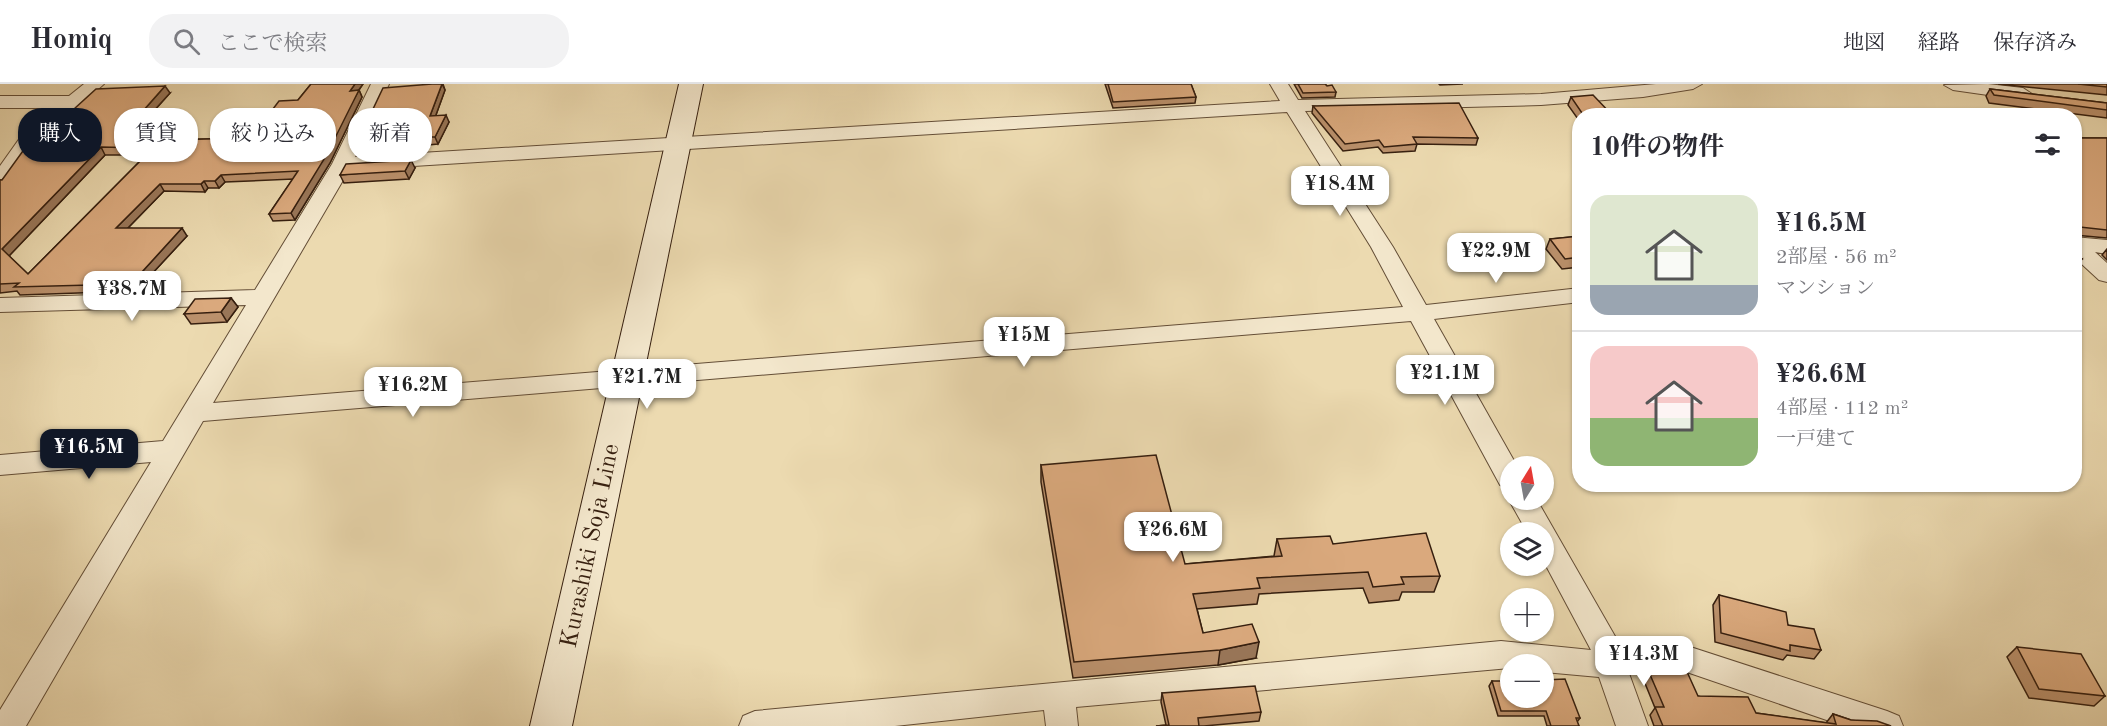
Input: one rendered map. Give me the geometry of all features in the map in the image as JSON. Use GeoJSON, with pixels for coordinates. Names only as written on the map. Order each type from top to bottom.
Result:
{"type":"FeatureCollection","features":[{"type":"Feature","properties":{"kind":"main road","name":"Kurashiki Soja Line"},"geometry":{"type":"LineString","coordinates":[[551,726],[680,143],[691,84]]}},
{"type":"Feature","properties":{"kind":"street"},"geometry":{"type":"LineString","coordinates":[[0,181],[28,139],[95,84]]}},
{"type":"Feature","properties":{"kind":"street"},"geometry":{"type":"LineString","coordinates":[[8,726],[342,164],[380,84]]}},
{"type":"Feature","properties":{"kind":"street"},"geometry":{"type":"LineString","coordinates":[[1279,84],[1382,247],[1500,460]]}},
{"type":"Feature","properties":{"kind":"street"},"geometry":{"type":"LineString","coordinates":[[342,164],[1292,105],[1501,101],[1662,90],[1693,84]]}},
{"type":"Feature","properties":{"kind":"street"},"geometry":{"type":"LineString","coordinates":[[1953,86],[2031,91]]}},
{"type":"Feature","properties":{"kind":"street"},"geometry":{"type":"LineString","coordinates":[[0,102],[73,102]]}},
{"type":"Feature","properties":{"kind":"street"},"geometry":{"type":"LineString","coordinates":[[2082,245],[2107,247]]}},
{"type":"Feature","properties":{"kind":"street"},"geometry":{"type":"LineString","coordinates":[[2082,252],[2107,275]]}},
{"type":"Feature","properties":{"kind":"street"},"geometry":{"type":"LineString","coordinates":[[195,413],[1417,313],[1572,296]]}},
{"type":"Feature","properties":{"kind":"street"},"geometry":{"type":"LineString","coordinates":[[0,305],[263,297]]}},
{"type":"Feature","properties":{"kind":"street"},"geometry":{"type":"LineString","coordinates":[[0,465],[174,450]]}},
{"type":"Feature","properties":{"kind":"street"},"geometry":{"type":"LineString","coordinates":[[1554,555],[1608,657],[1632,726]]}},
{"type":"Feature","properties":{"kind":"street"},"geometry":{"type":"LineString","coordinates":[[755,726],[1058,694],[1501,654],[1675,656],[1887,726]]}},
{"type":"Feature","properties":{"kind":"street"},"geometry":{"type":"LineString","coordinates":[[1058,694],[1062,726]]}},
{"type":"Feature","properties":{"kind":"building"},"geometry":{"type":"Polygon","coordinates":[[[311,84],[355,84],[350,91],[359,90],[336,136],[336,108],[274,108],[279,101],[298,100],[311,84]]]}},
{"type":"Feature","properties":{"kind":"building"},"geometry":{"type":"Polygon","coordinates":[[[442,84],[432,111],[432,108],[374,108],[383,88],[442,84]]]}},
{"type":"Feature","properties":{"kind":"building"},"geometry":{"type":"Polygon","coordinates":[[[1108,84],[1191,84],[1196,97],[1113,102],[1108,84]]]}},
{"type":"Feature","properties":{"kind":"building"},"geometry":{"type":"Polygon","coordinates":[[[1298,84],[1332,85],[1336,92],[1303,93],[1298,84]]]}},
{"type":"Feature","properties":{"kind":"building"},"geometry":{"type":"Polygon","coordinates":[[[2078,84],[2107,84],[2107,87],[2078,84]]]}},
{"type":"Feature","properties":{"kind":"building"},"geometry":{"type":"Polygon","coordinates":[[[165,86],[146,108],[114,108],[114,147],[102,147],[102,108],[75,108],[96,89],[165,86]]]}},
{"type":"Feature","properties":{"kind":"building"},"geometry":{"type":"Polygon","coordinates":[[[1990,89],[2107,103],[2107,110],[1994,95],[1990,89]]]}},
{"type":"Feature","properties":{"kind":"building"},"geometry":{"type":"Polygon","coordinates":[[[1593,95],[1605,108],[1579,108],[1571,97],[1593,95]]]}},
{"type":"Feature","properties":{"kind":"building"},"geometry":{"type":"Polygon","coordinates":[[[1459,103],[1478,138],[1413,137],[1417,144],[1384,147],[1379,140],[1345,144],[1313,106],[1459,103]]]}},
{"type":"Feature","properties":{"kind":"building"},"geometry":{"type":"Polygon","coordinates":[[[446,115],[435,137],[432,137],[432,116],[446,115]]]}},
{"type":"Feature","properties":{"kind":"building"},"geometry":{"type":"Polygon","coordinates":[[[2082,138],[2107,138],[2107,230],[2082,227],[2082,138]]]}},
{"type":"Feature","properties":{"kind":"building"},"geometry":{"type":"Polygon","coordinates":[[[198,139],[210,139],[210,162],[322,162],[291,213],[269,214],[298,171],[221,175],[215,181],[204,181],[201,184],[160,184],[116,228],[182,228],[131,284],[14,287],[19,283],[0,284],[0,180],[18,158],[18,162],[86,162],[2,249],[28,274],[139,162],[198,162],[198,139]]]}},
{"type":"Feature","properties":{"kind":"building"},"geometry":{"type":"Polygon","coordinates":[[[410,162],[405,171],[340,175],[346,164],[410,162]]]}},
{"type":"Feature","properties":{"kind":"building"},"geometry":{"type":"Polygon","coordinates":[[[1572,237],[1572,258],[1565,259],[1550,239],[1572,237]]]}},
{"type":"Feature","properties":{"kind":"building"},"geometry":{"type":"Polygon","coordinates":[[[231,298],[221,312],[184,314],[195,299],[231,298]]]}},
{"type":"Feature","properties":{"kind":"building"},"geometry":{"type":"Polygon","coordinates":[[[1156,455],[1185,564],[1282,556],[1277,539],[1330,536],[1333,544],[1426,533],[1440,576],[1401,577],[1404,584],[1373,587],[1368,572],[1257,578],[1260,588],[1193,594],[1203,633],[1252,624],[1259,642],[1220,650],[1074,662],[1041,465],[1156,455]]]}},
{"type":"Feature","properties":{"kind":"building"},"geometry":{"type":"Polygon","coordinates":[[[1719,595],[1786,612],[1788,625],[1814,629],[1821,650],[1790,645],[1790,651],[1721,633],[1719,595]]]}},
{"type":"Feature","properties":{"kind":"building"},"geometry":{"type":"Polygon","coordinates":[[[2017,647],[2081,654],[2105,696],[2039,689],[2017,647]]]}},
{"type":"Feature","properties":{"kind":"building"},"geometry":{"type":"Polygon","coordinates":[[[1645,663],[1683,663],[1698,696],[1748,697],[1756,713],[1836,724],[1833,714],[1851,720],[1877,721],[1891,726],[1663,726],[1655,707],[1664,707],[1645,663]]]}},
{"type":"Feature","properties":{"kind":"building"},"geometry":{"type":"Polygon","coordinates":[[[1565,679],[1580,718],[1576,718],[1579,726],[1551,726],[1546,711],[1501,711],[1500,708],[1554,708],[1554,680],[1565,679]]]}},
{"type":"Feature","properties":{"kind":"building"},"geometry":{"type":"Polygon","coordinates":[[[1492,681],[1500,681],[1500,708],[1492,681]]]}},
{"type":"Feature","properties":{"kind":"building"},"geometry":{"type":"Polygon","coordinates":[[[1255,686],[1261,712],[1198,718],[1199,726],[1156,726],[1169,725],[1162,693],[1255,686]]]}}]}
